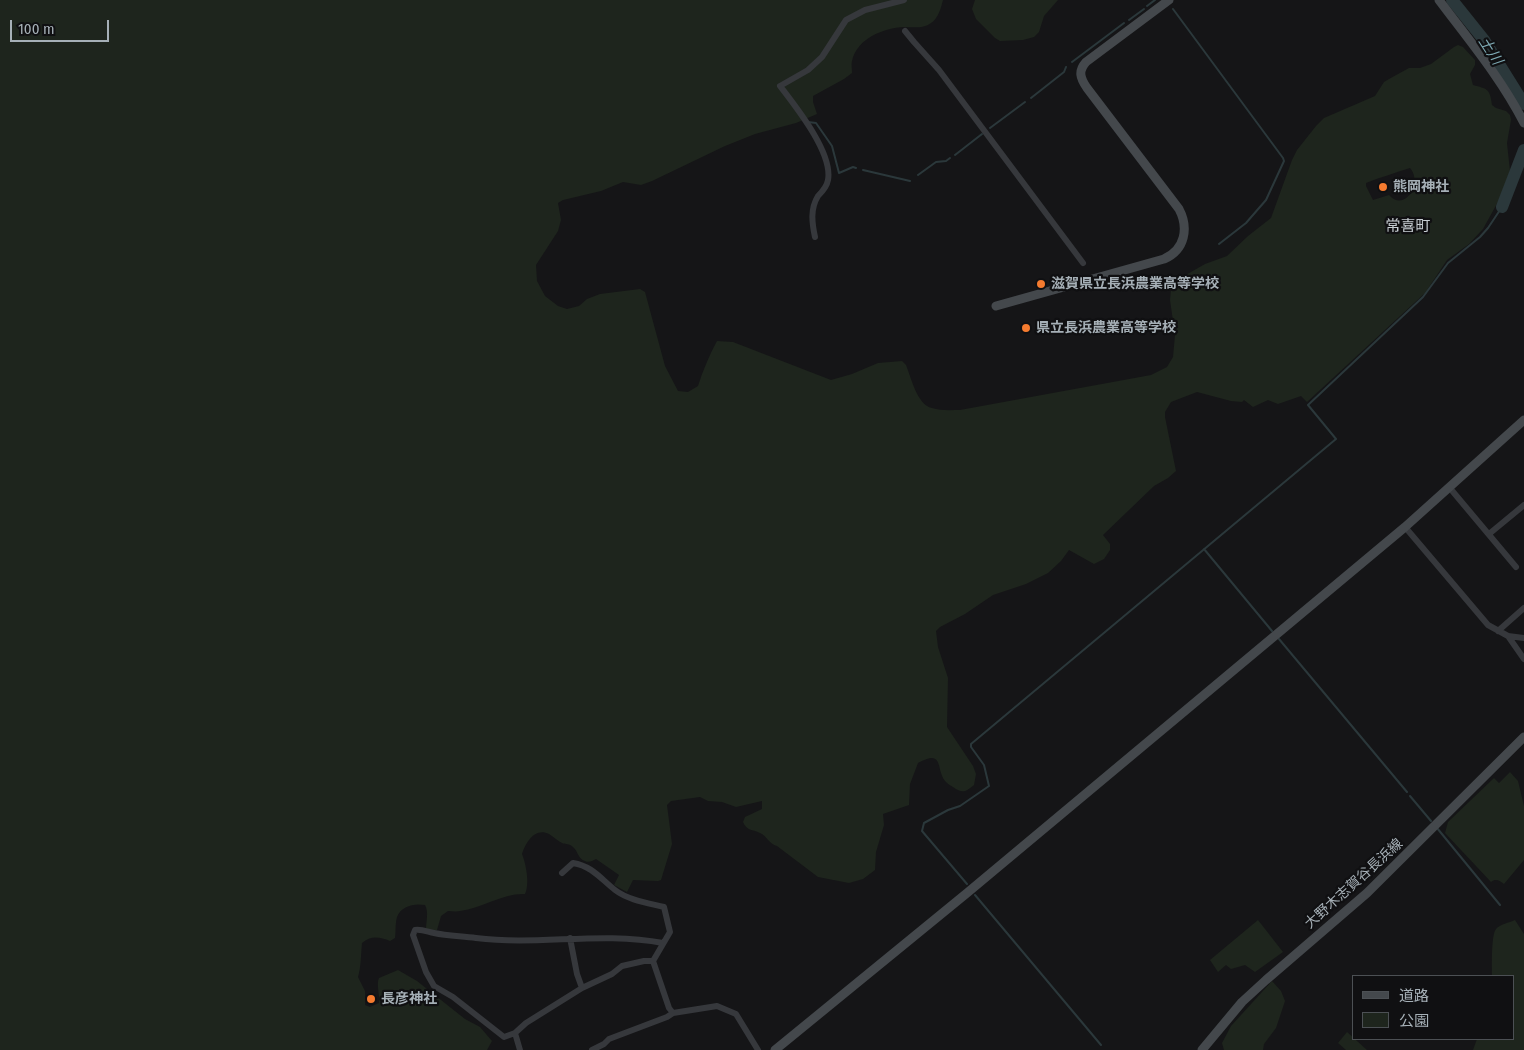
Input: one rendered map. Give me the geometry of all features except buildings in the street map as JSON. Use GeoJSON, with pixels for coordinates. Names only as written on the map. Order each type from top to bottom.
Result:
{"type":"FeatureCollection","features":[{"type":"Feature","properties":{"kind":"street"},"geometry":{"type":"LineString","coordinates":[[815,237],[811,221],[815,201],[828,182],[828,171],[823,150],[806,122],[780,86],[808,70],[822,57],[846,20],[865,10],[904,0]]}},
{"type":"Feature","properties":{"kind":"street"},"geometry":{"type":"LineString","coordinates":[[996,306],[1164,259],[1173,254],[1180,246],[1185,230],[1184,219],[1179,209],[1087,88],[1080,72],[1086,62],[1169,0]]}},
{"type":"Feature","properties":{"kind":"street"},"geometry":{"type":"LineString","coordinates":[[1439,0],[1488,65],[1513,102],[1524,123]]}},
{"type":"Feature","properties":{"kind":"street"},"geometry":{"type":"LineString","coordinates":[[905,31],[939,70],[1083,263]]}},
{"type":"Feature","properties":{"kind":"street"},"geometry":{"type":"LineString","coordinates":[[775,1050],[1405,527],[1524,420]]}},
{"type":"Feature","properties":{"kind":"street"},"geometry":{"type":"LineString","coordinates":[[1449,487],[1516,566]]}},
{"type":"Feature","properties":{"kind":"street"},"geometry":{"type":"LineString","coordinates":[[1489,534],[1524,504]]}},
{"type":"Feature","properties":{"kind":"street"},"geometry":{"type":"LineString","coordinates":[[1405,527],[1488,625],[1508,636],[1524,638]]}},
{"type":"Feature","properties":{"kind":"street"},"geometry":{"type":"LineString","coordinates":[[1498,631],[1524,608]]}},
{"type":"Feature","properties":{"kind":"street"},"geometry":{"type":"LineString","coordinates":[[1508,636],[1524,659]]}},
{"type":"Feature","properties":{"kind":"street","name":"大野木志賀谷長浜線"},"geometry":{"type":"LineString","coordinates":[[1202,1050],[1242,1002],[1367,893],[1524,737]]}},
{"type":"Feature","properties":{"kind":"street"},"geometry":{"type":"LineString","coordinates":[[562,873],[573,863],[580,864],[597,873],[616,891],[664,907],[670,932],[653,961],[669,1008],[673,1013]]}},
{"type":"Feature","properties":{"kind":"street"},"geometry":{"type":"LineString","coordinates":[[653,961],[622,966],[612,974],[582,988],[532,1019],[515,1033],[504,1037],[452,997],[434,986],[426,972],[412,935],[419,929],[434,933],[496,940],[610,938],[649,940],[663,943]]}},
{"type":"Feature","properties":{"kind":"street"},"geometry":{"type":"LineString","coordinates":[[570,938],[577,974],[582,988]]}},
{"type":"Feature","properties":{"kind":"street"},"geometry":{"type":"LineString","coordinates":[[592,1050],[609,1039],[673,1013],[717,1006],[736,1014],[758,1050]]}},
{"type":"Feature","properties":{"kind":"street"},"geometry":{"type":"LineString","coordinates":[[515,1033],[520,1050]]}},
{"type":"Feature","properties":{"kind":"green space"},"geometry":{"type":"Polygon","coordinates":[[[0,0],[943,0],[937,16],[928,25],[888,29],[865,40],[855,53],[852,62],[852,73],[813,96],[817,114],[796,123],[755,134],[725,146],[641,185],[623,182],[601,191],[563,200],[558,203],[561,220],[558,231],[536,265],[537,281],[545,296],[558,306],[567,309],[579,306],[587,299],[600,294],[640,289],[645,292],[665,366],[678,391],[688,392],[698,386],[706,363],[717,341],[733,342],[831,380],[852,374],[878,363],[902,361],[906,365],[915,390],[922,402],[939,410],[960,410],[1151,375],[1167,367],[1173,357],[1175,335],[1170,300],[1171,289],[1177,280],[1205,264],[1227,256],[1271,218],[1297,150],[1324,118],[1375,96],[1384,82],[1409,68],[1420,68],[1431,64],[1458,45],[1463,47],[1475,60],[1475,65],[1470,74],[1473,85],[1487,90],[1492,105],[1506,111],[1510,115],[1511,120],[1507,143],[1510,171],[1499,200],[1483,229],[1469,244],[1447,260],[1425,293],[1307,402],[1301,396],[1278,404],[1268,400],[1253,407],[1244,400],[1242,402],[1231,401],[1197,392],[1171,402],[1165,412],[1165,417],[1176,471],[1154,486],[1103,535],[1110,544],[1110,550],[1104,559],[1094,564],[1069,550],[1061,561],[1048,573],[1026,584],[993,595],[936,631],[938,647],[948,678],[947,727],[973,766],[976,774],[974,785],[966,791],[959,791],[946,782],[936,759],[927,759],[918,763],[910,784],[909,805],[883,814],[884,825],[876,852],[875,870],[863,879],[849,883],[818,877],[772,844],[762,834],[748,828],[743,822],[745,817],[762,809],[762,801],[736,807],[722,802],[708,801],[700,797],[671,801],[667,805],[672,844],[661,880],[633,880],[627,892],[614,885],[619,875],[596,859],[586,862],[579,857],[572,846],[562,843],[549,834],[539,832],[532,837],[522,854],[527,880],[525,894],[509,896],[468,909],[448,911],[441,916],[437,930],[426,930],[427,914],[425,905],[408,906],[397,917],[395,938],[390,941],[372,938],[362,943],[358,977],[365,991],[365,1005],[370,1007],[379,1003],[379,978],[398,970],[417,981],[465,1019],[480,1027],[492,1041],[487,1050],[0,1050],[0,0]],[[1410,168],[1366,183],[1366,186],[1373,200],[1389,195],[1395,200],[1401,200],[1410,194],[1414,181],[1410,168]]]}},
{"type":"Feature","properties":{"kind":"green space"},"geometry":{"type":"Polygon","coordinates":[[[975,0],[1058,0],[1044,16],[1039,32],[1034,37],[1023,40],[1000,41],[976,19],[972,9],[975,0]]]}},
{"type":"Feature","properties":{"kind":"green space"},"geometry":{"type":"Polygon","coordinates":[[[1510,772],[1518,781],[1524,806],[1524,860],[1504,884],[1496,880],[1491,882],[1445,833],[1448,822],[1494,778],[1499,783],[1510,772]]]}},
{"type":"Feature","properties":{"kind":"green space"},"geometry":{"type":"Polygon","coordinates":[[[1258,920],[1283,952],[1255,972],[1245,965],[1231,969],[1226,965],[1218,972],[1210,960],[1258,920]]]}},
{"type":"Feature","properties":{"kind":"green space"},"geometry":{"type":"Polygon","coordinates":[[[1515,920],[1524,934],[1524,1050],[1473,1050],[1477,1040],[1514,1040],[1514,975],[1492,975],[1494,932],[1502,925],[1515,920]]]}},
{"type":"Feature","properties":{"kind":"green space"},"geometry":{"type":"Polygon","coordinates":[[[1272,981],[1281,991],[1285,1001],[1276,1028],[1264,1044],[1263,1050],[1224,1050],[1222,1043],[1231,1026],[1272,981]]]}},
{"type":"Feature","properties":{"kind":"green space"},"geometry":{"type":"Polygon","coordinates":[[[1347,1032],[1352,1036],[1352,1040],[1356,1040],[1367,1050],[1346,1050],[1338,1043],[1347,1032]]]}},
{"type":"Feature","properties":{"kind":"waterway"},"geometry":{"type":"LineString","coordinates":[[1147,6],[1155,0]]}},
{"type":"Feature","properties":{"kind":"waterway","name":"土川"},"geometry":{"type":"LineString","coordinates":[[1452,0],[1484,40],[1524,104]]}},
{"type":"Feature","properties":{"kind":"waterway"},"geometry":{"type":"LineString","coordinates":[[1129,20],[1144,9]]}},
{"type":"Feature","properties":{"kind":"waterway"},"geometry":{"type":"LineString","coordinates":[[1173,9],[1284,161],[1266,200],[1246,223],[1219,244]]}},
{"type":"Feature","properties":{"kind":"waterway"},"geometry":{"type":"LineString","coordinates":[[1072,62],[1124,23]]}},
{"type":"Feature","properties":{"kind":"waterway"},"geometry":{"type":"LineString","coordinates":[[1031,98],[1064,72],[1066,67]]}},
{"type":"Feature","properties":{"kind":"waterway"},"geometry":{"type":"LineString","coordinates":[[990,128],[1025,102]]}},
{"type":"Feature","properties":{"kind":"waterway"},"geometry":{"type":"LineString","coordinates":[[808,122],[816,123],[832,146],[839,173],[853,167],[856,168]]}},
{"type":"Feature","properties":{"kind":"waterway"},"geometry":{"type":"LineString","coordinates":[[955,155],[982,134]]}},
{"type":"Feature","properties":{"kind":"waterway","name":"土川"},"geometry":{"type":"LineString","coordinates":[[1502,207],[1524,150]]}},
{"type":"Feature","properties":{"kind":"waterway"},"geometry":{"type":"LineString","coordinates":[[918,175],[936,162],[946,161],[950,158]]}},
{"type":"Feature","properties":{"kind":"waterway"},"geometry":{"type":"LineString","coordinates":[[863,170],[910,181]]}},
{"type":"Feature","properties":{"kind":"waterway"},"geometry":{"type":"LineString","coordinates":[[967,884],[922,831],[924,823],[948,810],[960,806],[989,786],[984,765],[971,747],[971,744],[1336,439],[1308,405],[1423,297],[1448,263],[1480,237],[1502,207]]}},
{"type":"Feature","properties":{"kind":"waterway"},"geometry":{"type":"LineString","coordinates":[[1204,549],[1272,631]]}},
{"type":"Feature","properties":{"kind":"waterway"},"geometry":{"type":"LineString","coordinates":[[1279,639],[1407,792]]}},
{"type":"Feature","properties":{"kind":"waterway"},"geometry":{"type":"LineString","coordinates":[[1410,796],[1431,821]]}},
{"type":"Feature","properties":{"kind":"waterway"},"geometry":{"type":"LineString","coordinates":[[1437,828],[1500,905]]}},
{"type":"Feature","properties":{"kind":"waterway"},"geometry":{"type":"LineString","coordinates":[[975,895],[1101,1045]]}},
{"type":"Feature","properties":{"kind":"place","name":"熊岡神社"},"geometry":{"type":"Point","coordinates":[1383,187]}},
{"type":"Feature","properties":{"kind":"place","name":"滋賀県立長浜農業高等学校"},"geometry":{"type":"Point","coordinates":[1041,284]}},
{"type":"Feature","properties":{"kind":"place","name":"県立長浜農業高等学校"},"geometry":{"type":"Point","coordinates":[1026,328]}},
{"type":"Feature","properties":{"kind":"place","name":"長彦神社"},"geometry":{"type":"Point","coordinates":[371,999]}},
{"type":"Feature","properties":{"kind":"district","name":"常喜町"},"geometry":{"type":"Point","coordinates":[1408,227]}}]}
